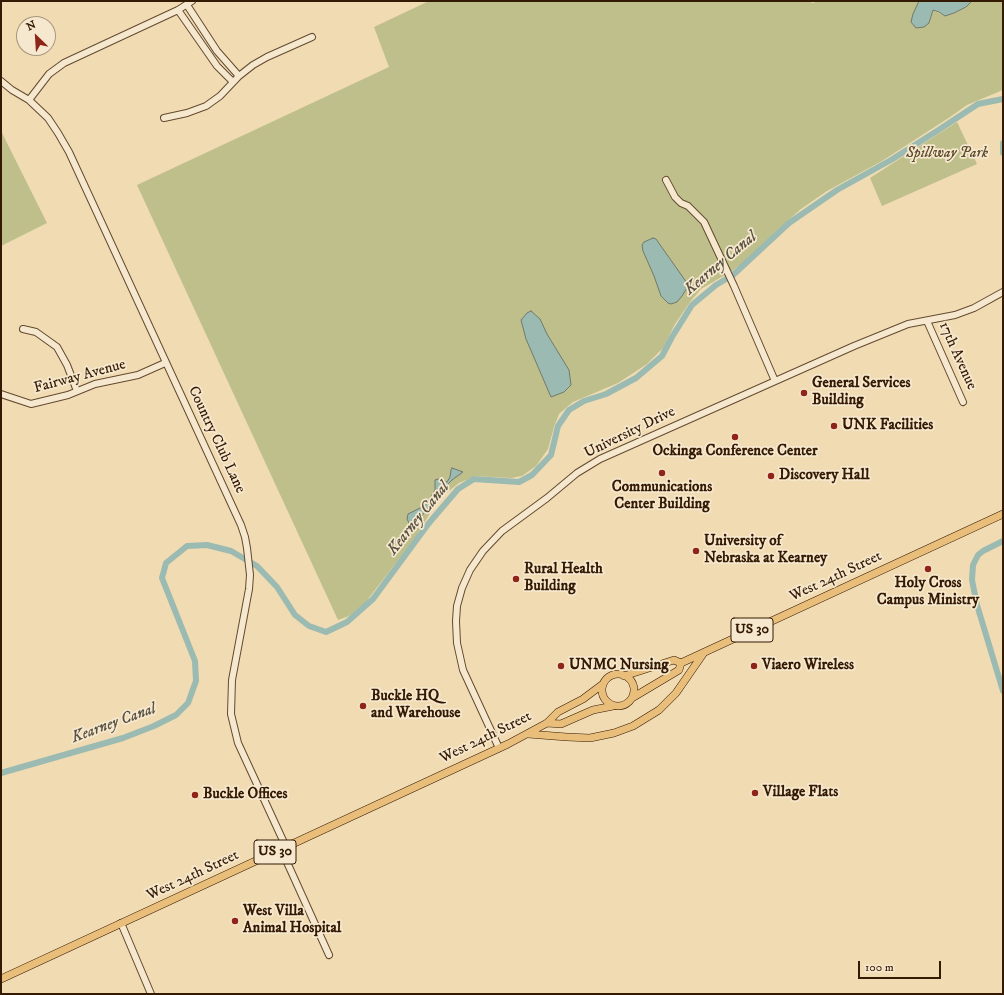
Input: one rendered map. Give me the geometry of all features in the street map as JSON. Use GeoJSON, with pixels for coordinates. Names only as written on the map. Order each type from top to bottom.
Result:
{"type":"FeatureCollection","features":[{"type":"Feature","properties":{"kind":"main road","name":"West 24th Street"},"geometry":{"type":"LineString","coordinates":[[624,676],[674,660],[681,663],[1003,514]]}},
{"type":"Feature","properties":{"kind":"main road"},"geometry":{"type":"LineString","coordinates":[[528,734],[590,738],[614,733],[633,726],[659,710],[668,702],[704,653]]}},
{"type":"Feature","properties":{"kind":"main road","name":"West 24th Street"},"geometry":{"type":"LineString","coordinates":[[632,698],[679,670],[681,663]]}},
{"type":"Feature","properties":{"kind":"main road","name":"US 30"},"geometry":{"type":"LineString","coordinates":[[603,684],[613,675],[618,674],[624,676]]}},
{"type":"Feature","properties":{"kind":"main road"},"geometry":{"type":"LineString","coordinates":[[624,676],[630,680],[632,684],[634,693],[632,698]]}},
{"type":"Feature","properties":{"kind":"main road","name":"West 24th Street"},"geometry":{"type":"LineString","coordinates":[[1,979],[528,734],[547,723],[558,712],[583,699],[603,684]]}},
{"type":"Feature","properties":{"kind":"main road"},"geometry":{"type":"LineString","coordinates":[[603,684],[603,697],[605,701],[613,706]]}},
{"type":"Feature","properties":{"kind":"main road","name":"US 30"},"geometry":{"type":"LineString","coordinates":[[613,706],[623,705],[632,698]]}},
{"type":"Feature","properties":{"kind":"main road","name":"West 24th Street"},"geometry":{"type":"LineString","coordinates":[[547,723],[561,724],[593,710],[613,706]]}},
{"type":"Feature","properties":{"kind":"street"},"geometry":{"type":"LineString","coordinates":[[29,100],[49,74],[64,64],[178,10],[189,3],[217,51],[239,76]]}},
{"type":"Feature","properties":{"kind":"street"},"geometry":{"type":"LineString","coordinates":[[178,10],[212,60],[233,82]]}},
{"type":"Feature","properties":{"kind":"street"},"geometry":{"type":"LineString","coordinates":[[164,118],[187,113],[206,106],[220,96],[239,76],[253,65],[267,56],[312,37]]}},
{"type":"Feature","properties":{"kind":"street","name":"Country Club Lane"},"geometry":{"type":"LineString","coordinates":[[1,81],[12,90],[29,100],[48,118],[69,152],[241,525],[245,537],[250,573],[249,589],[232,680],[231,714],[238,743],[330,955]]}},
{"type":"Feature","properties":{"kind":"street"},"geometry":{"type":"LineString","coordinates":[[666,180],[675,197],[681,203],[688,206],[704,222],[733,283],[775,381]]}},
{"type":"Feature","properties":{"kind":"street","name":"University Drive"},"geometry":{"type":"LineString","coordinates":[[499,748],[463,670],[458,653],[456,632],[457,606],[462,588],[470,570],[483,550],[502,531],[547,498],[577,473],[600,459],[883,333],[908,324],[955,315],[974,308],[1003,292]]}},
{"type":"Feature","properties":{"kind":"street","name":"17th Avenue"},"geometry":{"type":"LineString","coordinates":[[927,321],[963,402]]}},
{"type":"Feature","properties":{"kind":"street"},"geometry":{"type":"LineString","coordinates":[[23,329],[36,332],[57,347],[67,365],[77,391]]}},
{"type":"Feature","properties":{"kind":"street","name":"Fairway Avenue"},"geometry":{"type":"LineString","coordinates":[[1,394],[31,404],[68,395],[95,384],[138,374],[166,363]]}},
{"type":"Feature","properties":{"kind":"street"},"geometry":{"type":"LineString","coordinates":[[121,923],[151,994]]}},
{"type":"Feature","properties":{"kind":"green space"},"geometry":{"type":"Polygon","coordinates":[[[429,1],[807,1],[813,3],[818,1],[920,1],[929,23],[933,10],[945,16],[966,7],[972,1],[1003,1],[1003,90],[967,105],[882,161],[827,191],[801,209],[745,261],[732,271],[701,289],[675,324],[663,348],[647,364],[618,383],[573,402],[559,414],[548,449],[536,466],[522,476],[511,478],[476,476],[459,483],[438,500],[415,538],[365,603],[349,616],[338,620],[137,185],[389,67],[374,27],[429,1]]]}},
{"type":"Feature","properties":{"kind":"green space","name":"Spillway Park"},"geometry":{"type":"Polygon","coordinates":[[[957,122],[977,164],[882,206],[870,178],[957,122]]]}},
{"type":"Feature","properties":{"kind":"green space"},"geometry":{"type":"Polygon","coordinates":[[[1,131],[47,223],[1,246],[1,131]]]}},
{"type":"Feature","properties":{"kind":"water"},"geometry":{"type":"Polygon","coordinates":[[[919,1],[972,1],[966,7],[945,16],[933,10],[929,23],[924,27],[916,28],[911,22],[919,1]]]}},
{"type":"Feature","properties":{"kind":"water"},"geometry":{"type":"Polygon","coordinates":[[[653,238],[656,239],[687,283],[687,288],[682,296],[677,302],[671,304],[661,296],[643,251],[642,245],[644,242],[653,238]]]}},
{"type":"Feature","properties":{"kind":"water"},"geometry":{"type":"Polygon","coordinates":[[[531,311],[540,319],[547,334],[569,370],[571,385],[564,392],[551,397],[526,339],[521,320],[531,311]]]}},
{"type":"Feature","properties":{"kind":"water"},"geometry":{"type":"Polygon","coordinates":[[[452,468],[463,472],[442,490],[414,526],[410,525],[407,519],[408,514],[426,505],[435,490],[435,480],[438,479],[447,482],[452,468]]]}},
{"type":"Feature","properties":{"kind":"waterway","name":"Kearney Canal"},"geometry":{"type":"LineString","coordinates":[[1,773],[123,738],[154,726],[176,715],[188,703],[196,681],[195,661],[162,578],[166,563],[187,546],[207,545],[231,551],[257,566],[277,587],[295,615],[309,626],[326,632],[347,622],[373,599],[429,523],[458,489],[474,479],[519,482],[532,475],[551,455],[558,426],[569,410],[584,401],[606,394],[636,378],[662,356],[692,305],[716,285],[733,275],[789,223],[837,190],[891,160],[978,104],[1003,99]]}},
{"type":"Feature","properties":{"kind":"waterway"},"geometry":{"type":"LineString","coordinates":[[1003,143],[1003,153]]}},
{"type":"Feature","properties":{"kind":"waterway"},"geometry":{"type":"LineString","coordinates":[[1003,541],[978,555],[973,565],[972,580],[977,605],[1003,691]]}},
{"type":"Feature","properties":{"kind":"place","name":"General Services Building"},"geometry":{"type":"Point","coordinates":[804,393]}},
{"type":"Feature","properties":{"kind":"place","name":"UNK Facilities"},"geometry":{"type":"Point","coordinates":[834,426]}},
{"type":"Feature","properties":{"kind":"place","name":"Ockinga Conference Center"},"geometry":{"type":"Point","coordinates":[735,437]}},
{"type":"Feature","properties":{"kind":"place","name":"Communications Center Building"},"geometry":{"type":"Point","coordinates":[662,473]}},
{"type":"Feature","properties":{"kind":"place","name":"Discovery Hall"},"geometry":{"type":"Point","coordinates":[771,476]}},
{"type":"Feature","properties":{"kind":"place","name":"University of Nebraska at Kearney"},"geometry":{"type":"Point","coordinates":[696,551]}},
{"type":"Feature","properties":{"kind":"place","name":"Holy Cross Campus Ministry"},"geometry":{"type":"Point","coordinates":[928,569]}},
{"type":"Feature","properties":{"kind":"place","name":"Rural Health Building"},"geometry":{"type":"Point","coordinates":[516,579]}},
{"type":"Feature","properties":{"kind":"place","name":"UNMC Nursing"},"geometry":{"type":"Point","coordinates":[561,666]}},
{"type":"Feature","properties":{"kind":"place","name":"Viaero Wireless"},"geometry":{"type":"Point","coordinates":[754,666]}},
{"type":"Feature","properties":{"kind":"place","name":"Buckle HQ and Warehouse"},"geometry":{"type":"Point","coordinates":[363,706]}},
{"type":"Feature","properties":{"kind":"place","name":"Village Flats"},"geometry":{"type":"Point","coordinates":[755,793]}},
{"type":"Feature","properties":{"kind":"place","name":"Buckle Offices"},"geometry":{"type":"Point","coordinates":[195,795]}},
{"type":"Feature","properties":{"kind":"place","name":"West Villa Animal Hospital"},"geometry":{"type":"Point","coordinates":[235,921]}}]}
